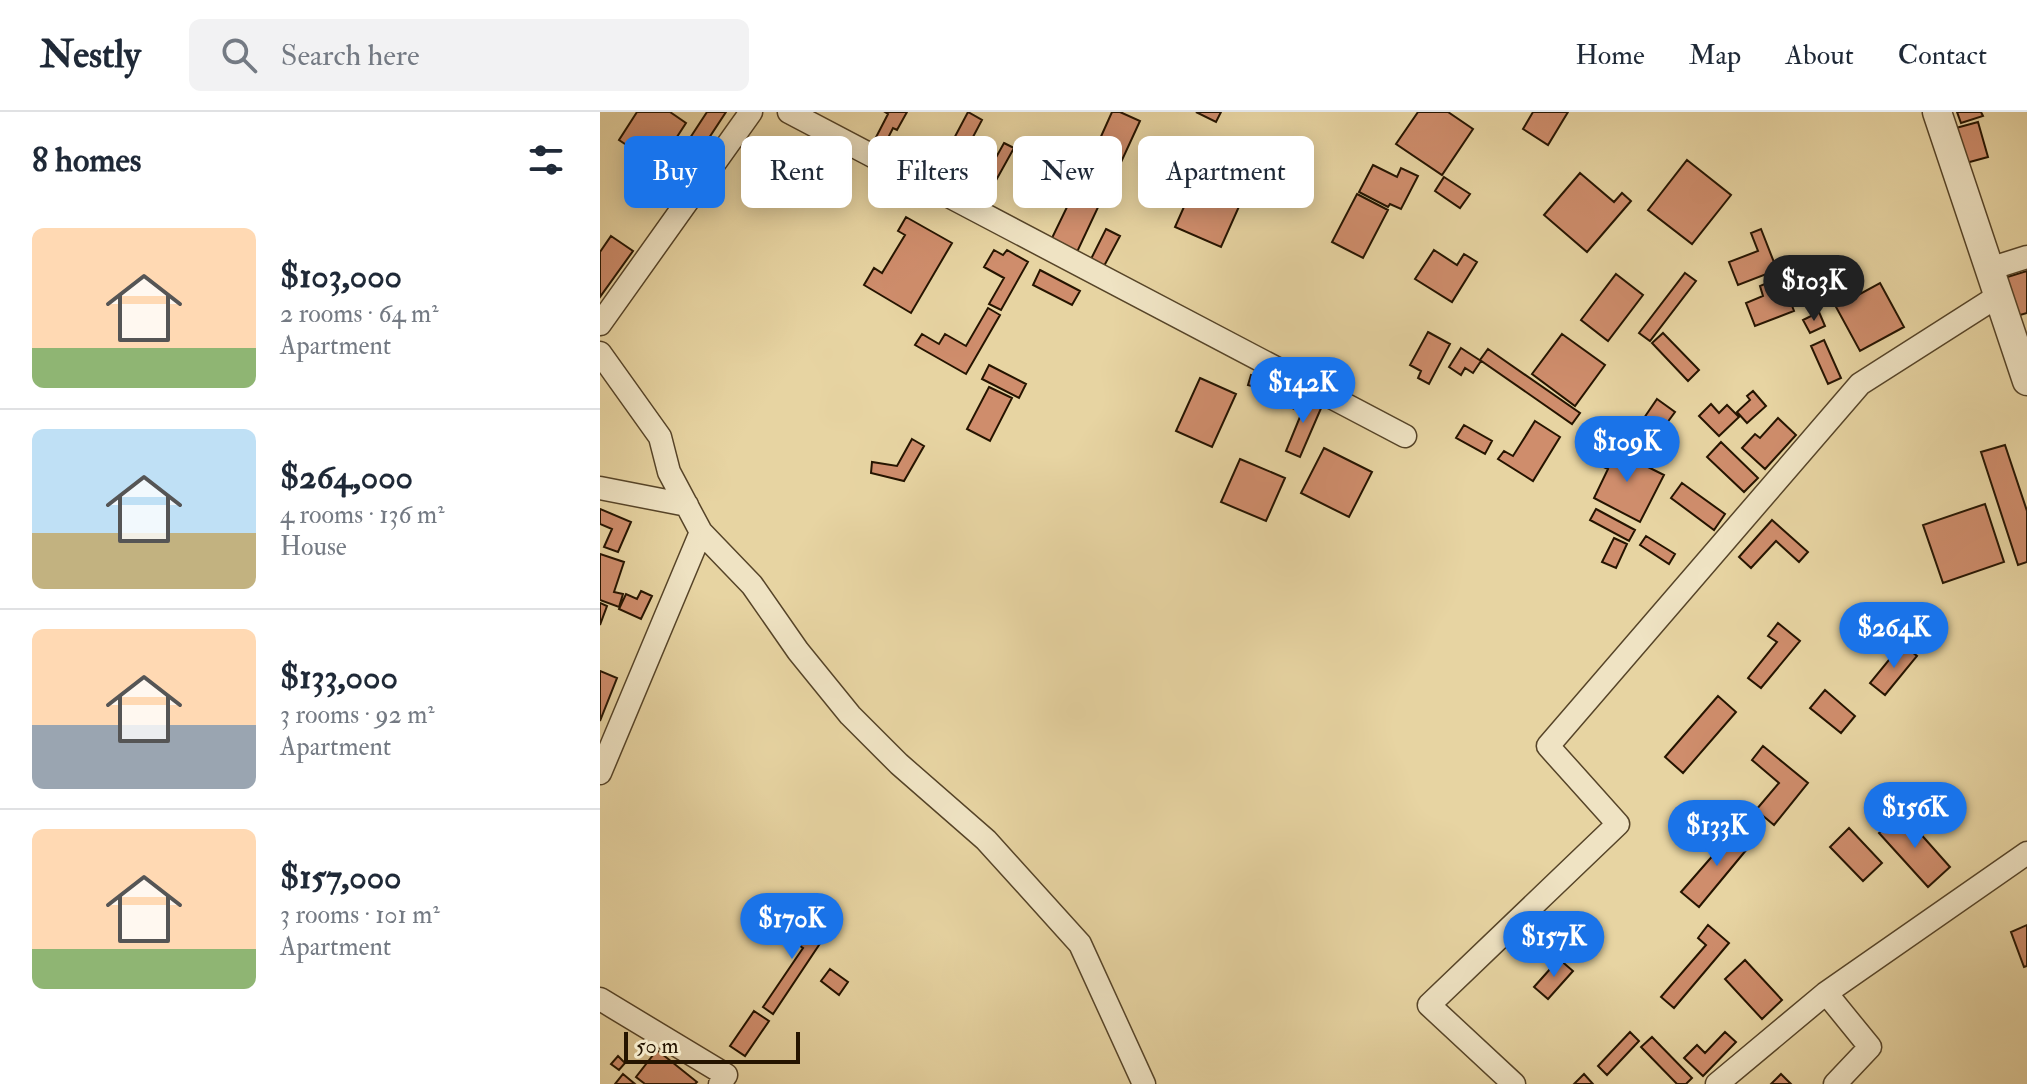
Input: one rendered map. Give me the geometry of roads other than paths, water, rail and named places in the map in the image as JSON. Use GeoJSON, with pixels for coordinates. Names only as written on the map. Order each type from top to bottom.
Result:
{"type":"FeatureCollection","features":[{"type":"Feature","properties":{"kind":"street"},"geometry":{"type":"LineString","coordinates":[[600,324],[751,112]]}},
{"type":"Feature","properties":{"kind":"street"},"geometry":{"type":"LineString","coordinates":[[789,112],[1405,436]]}},
{"type":"Feature","properties":{"kind":"street"},"geometry":{"type":"LineString","coordinates":[[1937,112],[2027,381]]}},
{"type":"Feature","properties":{"kind":"street"},"geometry":{"type":"LineString","coordinates":[[1514,1084],[1429,1005],[1618,824],[1548,746],[1860,384],[2027,257]]}},
{"type":"Feature","properties":{"kind":"street"},"geometry":{"type":"LineString","coordinates":[[600,353],[660,437],[669,472],[701,532],[752,585],[798,651],[850,715],[899,764],[986,840],[1080,944],[1144,1084]]}},
{"type":"Feature","properties":{"kind":"street"},"geometry":{"type":"LineString","coordinates":[[600,488],[687,505]]}},
{"type":"Feature","properties":{"kind":"street"},"geometry":{"type":"LineString","coordinates":[[600,773],[701,532]]}},
{"type":"Feature","properties":{"kind":"street"},"geometry":{"type":"LineString","coordinates":[[1717,1084],[1826,993],[2027,853]]}},
{"type":"Feature","properties":{"kind":"street"},"geometry":{"type":"LineString","coordinates":[[1826,993],[1870,1047],[1835,1084]]}},
{"type":"Feature","properties":{"kind":"street"},"geometry":{"type":"LineString","coordinates":[[600,999],[726,1075],[720,1084]]}}]}
